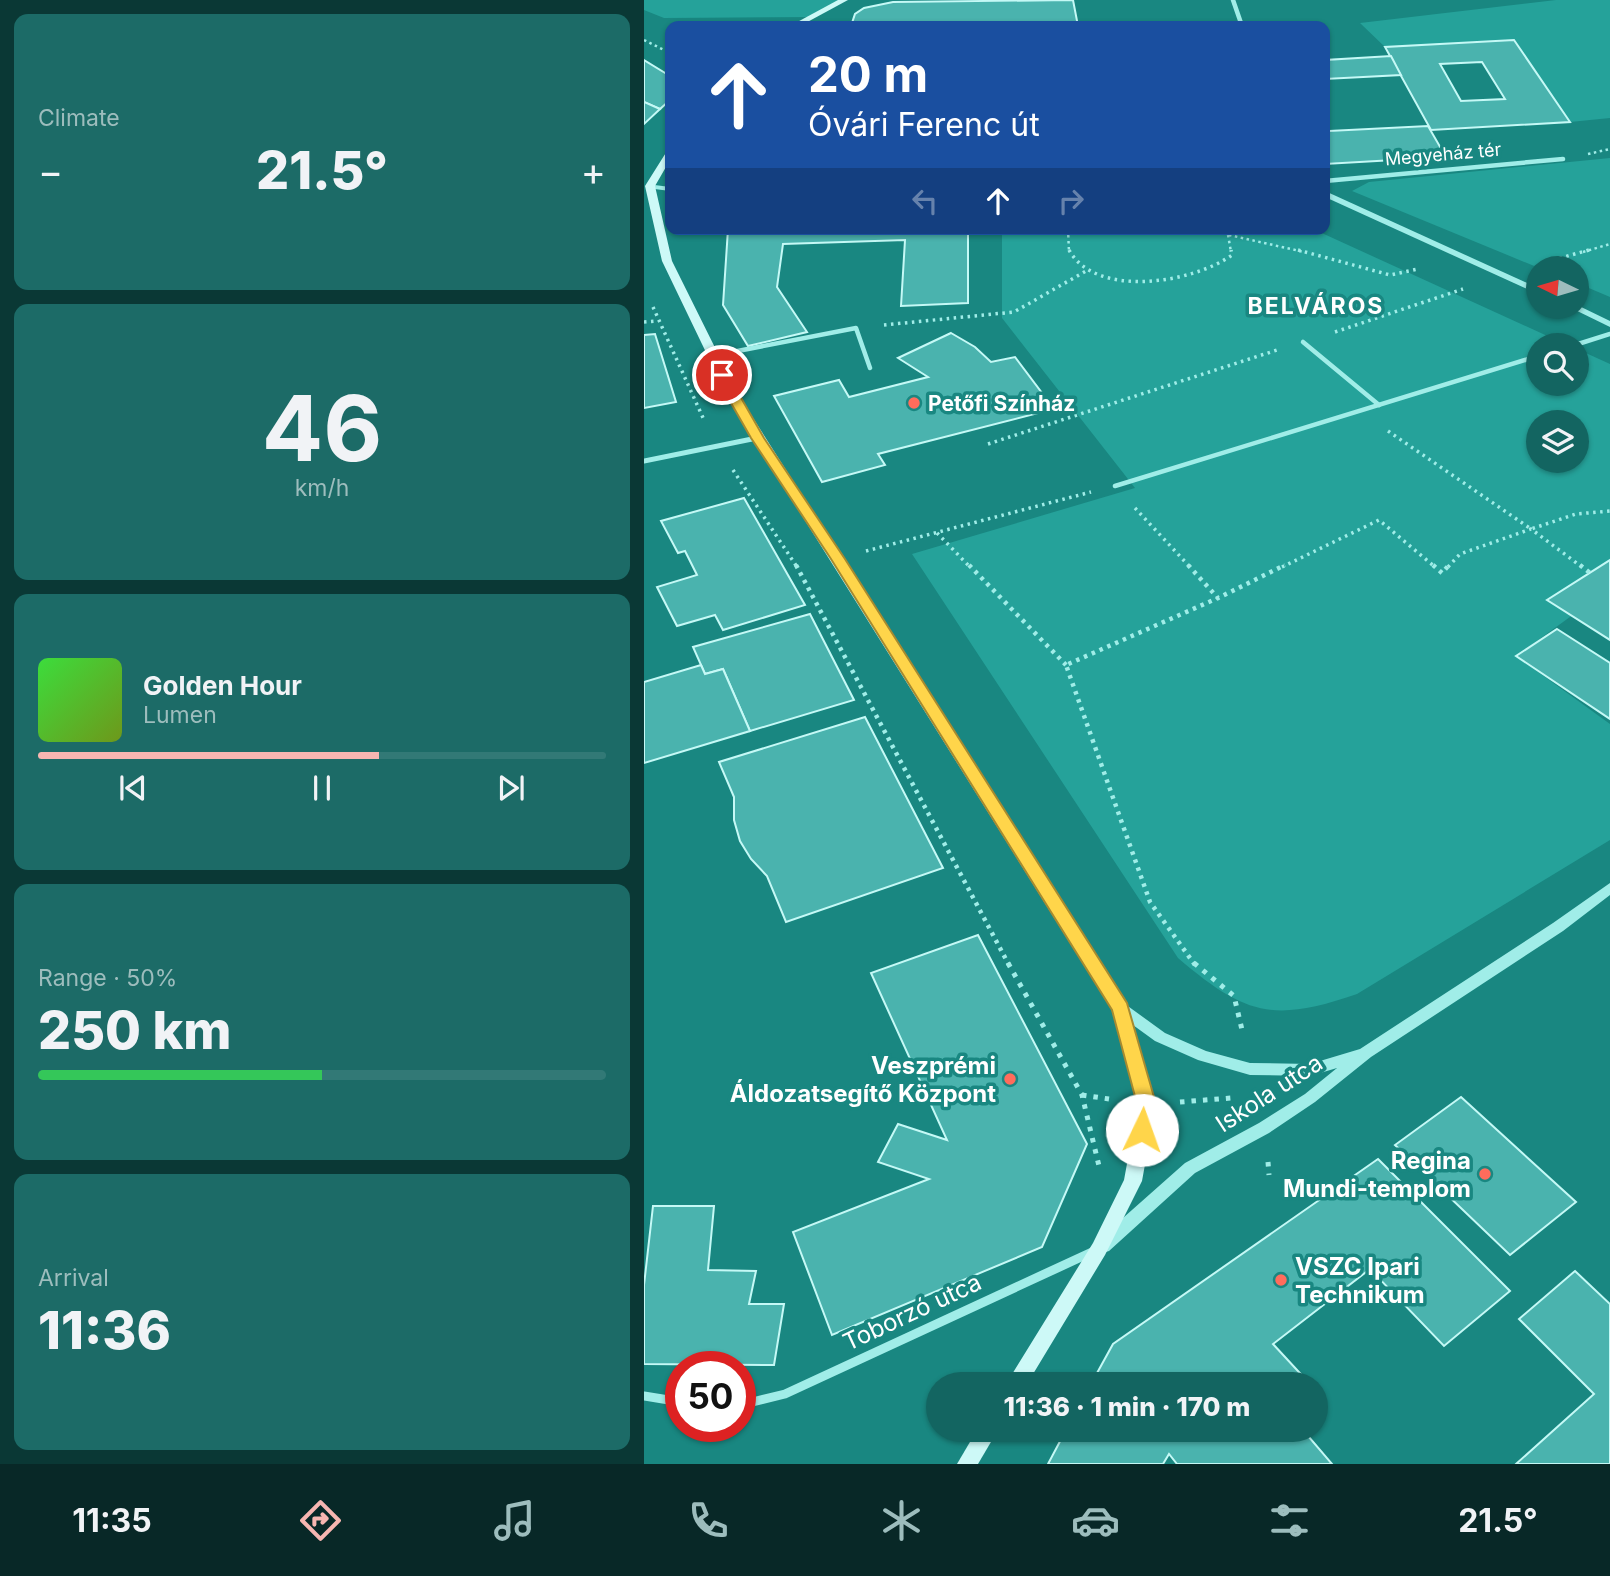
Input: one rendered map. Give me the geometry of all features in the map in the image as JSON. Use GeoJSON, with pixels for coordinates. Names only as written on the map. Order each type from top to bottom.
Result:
{"type":"FeatureCollection","features":[{"type":"Feature","properties":{"kind":"main road"},"geometry":{"type":"LineString","coordinates":[[804,21],[844,0]]}},
{"type":"Feature","properties":{"kind":"main road"},"geometry":{"type":"LineString","coordinates":[[665,160],[647,186],[667,261],[712,356],[757,438],[845,571],[1121,1008],[1147,1104],[1133,1181],[1099,1249],[1023,1372]]}},
{"type":"Feature","properties":{"kind":"main road"},"geometry":{"type":"LineString","coordinates":[[967,1464],[981,1442]]}},
{"type":"Feature","properties":{"kind":"street"},"geometry":{"type":"LineString","coordinates":[[1233,0],[1240,21]]}},
{"type":"Feature","properties":{"kind":"street","name":"Megyeház tér"},"geometry":{"type":"LineString","coordinates":[[1330,181],[1563,159]]}},
{"type":"Feature","properties":{"kind":"street"},"geometry":{"type":"LineString","coordinates":[[647,186],[665,188]]}},
{"type":"Feature","properties":{"kind":"street"},"geometry":{"type":"LineString","coordinates":[[1330,196],[1526,286]]}},
{"type":"Feature","properties":{"kind":"street"},"geometry":{"type":"LineString","coordinates":[[1589,314],[1610,324]]}},
{"type":"Feature","properties":{"kind":"street"},"geometry":{"type":"LineString","coordinates":[[644,461],[757,438]]}},
{"type":"Feature","properties":{"kind":"street","name":"Iskola utca"},"geometry":{"type":"LineString","coordinates":[[1099,1249],[1190,1168],[1264,1129],[1310,1098],[1366,1053],[1558,927],[1610,888]]}},
{"type":"Feature","properties":{"kind":"street","name":"Iskola utca"},"geometry":{"type":"LineString","coordinates":[[1121,1008],[1160,1037],[1203,1056],[1250,1069],[1310,1070],[1366,1053]]}},
{"type":"Feature","properties":{"kind":"street","name":"Toborzó utca"},"geometry":{"type":"LineString","coordinates":[[756,1401],[785,1394],[1099,1249]]}},
{"type":"Feature","properties":{"kind":"street"},"geometry":{"type":"LineString","coordinates":[[644,1396],[665,1399]]}},
{"type":"Feature","properties":{"kind":"lane"},"geometry":{"type":"LineString","coordinates":[[712,356],[856,328],[870,368]]}},
{"type":"Feature","properties":{"kind":"lane"},"geometry":{"type":"LineString","coordinates":[[1589,341],[1610,334]]}},
{"type":"Feature","properties":{"kind":"lane"},"geometry":{"type":"LineString","coordinates":[[1303,342],[1379,405]]}},
{"type":"Feature","properties":{"kind":"lane"},"geometry":{"type":"LineString","coordinates":[[1115,486],[1526,360]]}},
{"type":"Feature","properties":{"kind":"path"},"geometry":{"type":"LineString","coordinates":[[644,40],[665,50]]}},
{"type":"Feature","properties":{"kind":"path"},"geometry":{"type":"LineString","coordinates":[[1069,235],[1069,251],[1086,271],[1118,280],[1184,277],[1212,269],[1232,255],[1229,235],[1273,243],[1390,275],[1419,269]]}},
{"type":"Feature","properties":{"kind":"path"},"geometry":{"type":"LineString","coordinates":[[1566,256],[1610,244]]}},
{"type":"Feature","properties":{"kind":"path"},"geometry":{"type":"LineString","coordinates":[[856,328],[1014,312],[1086,271]]}},
{"type":"Feature","properties":{"kind":"path"},"geometry":{"type":"LineString","coordinates":[[988,443],[1464,289]]}},
{"type":"Feature","properties":{"kind":"path"},"geometry":{"type":"LineString","coordinates":[[650,299],[657,321],[717,446],[800,572],[973,900],[1082,1095],[1100,1171]]}},
{"type":"Feature","properties":{"kind":"path"},"geometry":{"type":"LineString","coordinates":[[644,322],[657,321]]}},
{"type":"Feature","properties":{"kind":"path"},"geometry":{"type":"LineString","coordinates":[[1358,411],[1531,529],[1590,573]]}},
{"type":"Feature","properties":{"kind":"path"},"geometry":{"type":"LineString","coordinates":[[872,549],[1115,486],[1217,598]]}},
{"type":"Feature","properties":{"kind":"path"},"geometry":{"type":"LineString","coordinates":[[1066,665],[1217,598],[1379,520],[1442,573],[1460,554],[1576,514],[1610,511]]}},
{"type":"Feature","properties":{"kind":"path"},"geometry":{"type":"LineString","coordinates":[[937,532],[1066,665],[1150,902],[1199,970],[1234,996]]}},
{"type":"Feature","properties":{"kind":"green space"},"geometry":{"type":"Polygon","coordinates":[[[644,0],[844,0],[809,17],[664,18],[644,10],[644,0]]]}},
{"type":"Feature","properties":{"kind":"green space"},"geometry":{"type":"Polygon","coordinates":[[[1556,0],[1610,0],[1610,118],[1570,122],[1514,40],[1385,47],[1360,23],[1556,0]]]}},
{"type":"Feature","properties":{"kind":"green space"},"geometry":{"type":"Polygon","coordinates":[[[1610,158],[1610,297],[1589,288],[1589,256],[1526,256],[1526,263],[1352,191],[1369,182],[1610,158]]]}},
{"type":"Feature","properties":{"kind":"green space"},"geometry":{"type":"Polygon","coordinates":[[[1002,235],[1326,235],[1541,333],[1526,333],[1526,396],[1589,396],[1589,354],[1610,364],[1610,588],[1516,656],[1610,724],[1610,840],[1357,994],[1303,1009],[1261,1008],[1242,1002],[1222,992],[1178,958],[912,554],[1135,488],[1002,318],[1002,235]]]}},
{"type":"Feature","properties":{"kind":"building"},"geometry":{"type":"Polygon","coordinates":[[[1073,0],[1077,21],[853,21],[855,14],[864,8],[893,2],[1073,0]]]}},
{"type":"Feature","properties":{"kind":"building"},"geometry":{"type":"Polygon","coordinates":[[[1514,40],[1570,122],[1431,130],[1385,47],[1514,40]],[[1482,62],[1440,64],[1461,101],[1505,99],[1482,62]]]}},
{"type":"Feature","properties":{"kind":"building"},"geometry":{"type":"Polygon","coordinates":[[[1391,56],[1401,75],[1330,79],[1330,60],[1391,56]]]}},
{"type":"Feature","properties":{"kind":"building"},"geometry":{"type":"Polygon","coordinates":[[[644,60],[665,73],[665,104],[660,109],[644,102],[644,60]]]}},
{"type":"Feature","properties":{"kind":"building"},"geometry":{"type":"Polygon","coordinates":[[[644,102],[660,109],[644,124],[644,102]]]}},
{"type":"Feature","properties":{"kind":"building"},"geometry":{"type":"Polygon","coordinates":[[[1428,126],[1446,157],[1330,164],[1330,131],[1428,126]]]}},
{"type":"Feature","properties":{"kind":"building"},"geometry":{"type":"Polygon","coordinates":[[[728,235],[968,235],[968,303],[901,306],[905,240],[783,244],[777,287],[807,332],[748,346],[723,305],[728,235]]]}},
{"type":"Feature","properties":{"kind":"building","name":"Petőfi Színház"},"geometry":{"type":"Polygon","coordinates":[[[951,333],[975,347],[991,362],[1015,357],[1054,409],[878,454],[885,465],[822,482],[774,396],[839,380],[849,397],[928,377],[898,358],[951,333]]]}},
{"type":"Feature","properties":{"kind":"building"},"geometry":{"type":"Polygon","coordinates":[[[655,334],[676,402],[644,408],[644,335],[655,334]]]}},
{"type":"Feature","properties":{"kind":"building"},"geometry":{"type":"Polygon","coordinates":[[[744,498],[805,605],[723,630],[715,615],[677,626],[657,587],[697,575],[685,551],[678,553],[661,521],[744,498]]]}},
{"type":"Feature","properties":{"kind":"building"},"geometry":{"type":"Polygon","coordinates":[[[1610,560],[1610,640],[1547,600],[1610,560]]]}},
{"type":"Feature","properties":{"kind":"building"},"geometry":{"type":"Polygon","coordinates":[[[810,614],[854,700],[750,731],[723,669],[705,674],[693,647],[810,614]]]}},
{"type":"Feature","properties":{"kind":"building"},"geometry":{"type":"Polygon","coordinates":[[[1557,629],[1610,663],[1610,719],[1516,656],[1557,629]]]}},
{"type":"Feature","properties":{"kind":"building"},"geometry":{"type":"Polygon","coordinates":[[[701,665],[705,674],[723,669],[750,731],[644,763],[644,682],[701,665]]]}},
{"type":"Feature","properties":{"kind":"building"},"geometry":{"type":"Polygon","coordinates":[[[865,717],[943,868],[786,922],[767,876],[751,859],[740,841],[734,820],[734,797],[719,762],[865,717]]]}},
{"type":"Feature","properties":{"kind":"building"},"geometry":{"type":"Polygon","coordinates":[[[978,935],[1087,1144],[1042,1247],[832,1335],[793,1232],[929,1179],[878,1162],[898,1124],[947,1140],[871,973],[978,935]]]}},
{"type":"Feature","properties":{"kind":"building","name":"Regina Mundi-templom"},"geometry":{"type":"Polygon","coordinates":[[[1461,1097],[1576,1202],[1510,1255],[1395,1145],[1461,1097]]]}},
{"type":"Feature","properties":{"kind":"building","name":"VSZC Ipari Technikum"},"geometry":{"type":"Polygon","coordinates":[[[1378,1159],[1510,1291],[1444,1346],[1370,1269],[1273,1344],[1299,1372],[1098,1372],[1113,1344],[1378,1159]]]}},
{"type":"Feature","properties":{"kind":"building"},"geometry":{"type":"Polygon","coordinates":[[[653,1206],[714,1206],[708,1270],[756,1271],[749,1304],[784,1304],[774,1365],[756,1365],[756,1351],[665,1351],[665,1364],[644,1364],[644,1285],[653,1206]]]}},
{"type":"Feature","properties":{"kind":"building"},"geometry":{"type":"Polygon","coordinates":[[[1575,1271],[1610,1304],[1610,1464],[1516,1464],[1594,1394],[1519,1319],[1575,1271]]]}},
{"type":"Feature","properties":{"kind":"building"},"geometry":{"type":"Polygon","coordinates":[[[1060,1442],[1313,1442],[1332,1464],[1177,1464],[1169,1454],[1163,1464],[1048,1464],[1060,1442]]]}},
{"type":"Feature","properties":{"kind":"place","name":"Petőfi Színház"},"geometry":{"type":"Point","coordinates":[914,403]}},
{"type":"Feature","properties":{"kind":"place","name":"Veszprémi Áldozatsegítő Központ"},"geometry":{"type":"Point","coordinates":[1010,1079]}},
{"type":"Feature","properties":{"kind":"place","name":"Regina Mundi-templom"},"geometry":{"type":"Point","coordinates":[1485,1174]}},
{"type":"Feature","properties":{"kind":"place","name":"VSZC Ipari Technikum"},"geometry":{"type":"Point","coordinates":[1281,1280]}},
{"type":"Feature","properties":{"kind":"district","name":"BELVÁROS"},"geometry":{"type":"Point","coordinates":[1316,306]}},
{"type":"Feature","properties":{"kind":"route"},"geometry":{"type":"LineString","coordinates":[[722,375],[757,438],[838,559],[1121,1008],[1147,1104],[1142,1130]]}}]}
